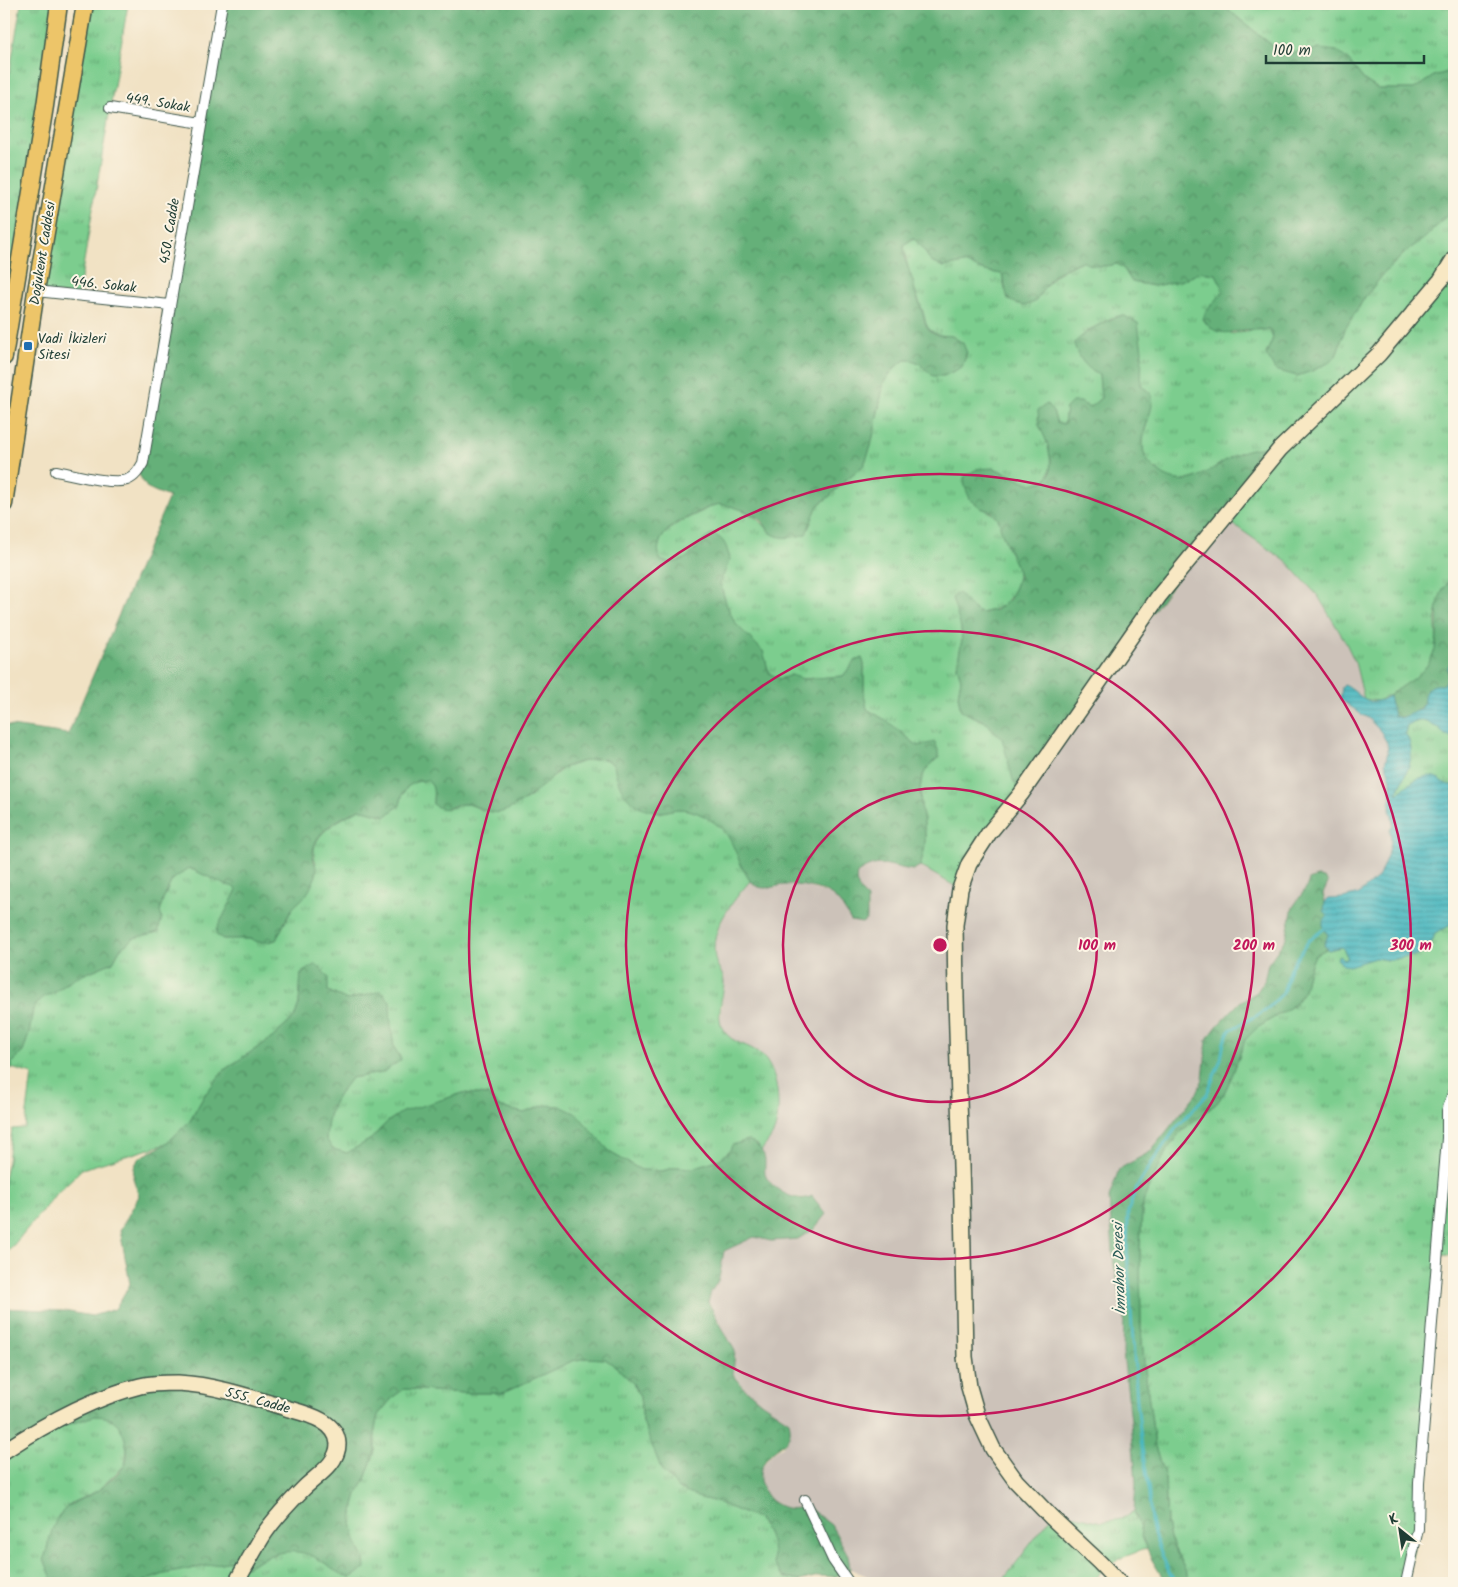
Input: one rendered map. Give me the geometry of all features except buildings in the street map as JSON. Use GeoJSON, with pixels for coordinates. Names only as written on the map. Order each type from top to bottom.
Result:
{"type":"FeatureCollection","features":[{"type":"Feature","properties":{"kind":"main road","name":"Doğukent Caddesi"},"geometry":{"type":"LineString","coordinates":[[4,358],[9,293],[45,106],[59,4]]}},
{"type":"Feature","properties":{"kind":"main road","name":"Doğukent Caddesi"},"geometry":{"type":"LineString","coordinates":[[4,504],[36,291],[85,4]]}},
{"type":"Feature","properties":{"kind":"street","name":"450. Cadde"},"geometry":{"type":"LineString","coordinates":[[56,471],[106,481],[126,480],[138,473],[143,463],[222,4]]}},
{"type":"Feature","properties":{"kind":"street","name":"449. Sokak"},"geometry":{"type":"LineString","coordinates":[[110,108],[200,123]]}},
{"type":"Feature","properties":{"kind":"street"},"geometry":{"type":"LineString","coordinates":[[1119,1583],[1016,1481],[994,1449],[977,1414],[969,1388],[965,1357],[956,998],[955,925],[960,889],[968,864],[1020,794],[1159,596],[1280,449],[1379,354],[1441,280],[1454,260]]}},
{"type":"Feature","properties":{"kind":"street","name":"446. Sokak"},"geometry":{"type":"LineString","coordinates":[[36,291],[170,305]]}},
{"type":"Feature","properties":{"kind":"street"},"geometry":{"type":"LineString","coordinates":[[1406,1583],[1418,1529],[1419,1483],[1447,1138],[1447,1111],[1454,1090]]}},
{"type":"Feature","properties":{"kind":"street","name":"555. Cadde"},"geometry":{"type":"LineString","coordinates":[[4,1451],[76,1410],[115,1394],[142,1386],[177,1383],[204,1386],[301,1412],[323,1421],[334,1432],[338,1444],[335,1458],[304,1488],[265,1533],[236,1583]]}},
{"type":"Feature","properties":{"kind":"street"},"geometry":{"type":"LineString","coordinates":[[805,1500],[833,1560],[849,1583]]}},
{"type":"Feature","properties":{"kind":"shaded area"},"geometry":{"type":"Polygon","coordinates":[[[1223,517],[1287,562],[1318,596],[1345,641],[1355,662],[1364,699],[1350,687],[1342,687],[1340,695],[1352,709],[1368,718],[1381,732],[1387,743],[1388,752],[1385,763],[1391,778],[1390,795],[1393,825],[1390,830],[1390,848],[1379,876],[1359,894],[1330,899],[1325,902],[1323,894],[1309,880],[1293,907],[1286,938],[1268,964],[1264,981],[1257,992],[1240,1002],[1217,1026],[1207,1040],[1203,1079],[1197,1093],[1150,1153],[1119,1169],[1109,1198],[1114,1264],[1124,1313],[1123,1353],[1136,1483],[1134,1511],[1121,1519],[1101,1522],[1064,1513],[1051,1517],[1001,1583],[884,1583],[850,1569],[848,1555],[793,1510],[784,1508],[771,1501],[762,1489],[759,1479],[760,1470],[773,1452],[783,1446],[790,1434],[789,1421],[744,1388],[733,1374],[735,1351],[708,1303],[711,1292],[719,1279],[724,1251],[754,1237],[771,1241],[808,1198],[789,1196],[775,1188],[765,1175],[765,1157],[761,1151],[774,1133],[778,1114],[777,1087],[768,1064],[760,1054],[733,1041],[723,1031],[720,1021],[724,980],[715,958],[714,939],[729,905],[750,881],[760,887],[803,885],[831,895],[838,900],[851,921],[868,911],[867,899],[857,887],[856,878],[857,873],[868,866],[882,863],[913,870],[920,866],[960,889],[969,864],[1223,517]]]}},
{"type":"Feature","properties":{"kind":"green space"},"geometry":{"type":"Polygon","coordinates":[[[21,4],[59,4],[4,357],[4,106],[21,4]]]}},
{"type":"Feature","properties":{"kind":"green space"},"geometry":{"type":"Polygon","coordinates":[[[85,4],[128,4],[78,296],[36,291],[85,4]]]}},
{"type":"Feature","properties":{"kind":"green space"},"geometry":{"type":"Polygon","coordinates":[[[222,4],[1221,4],[1273,46],[1292,53],[1320,49],[1337,51],[1348,60],[1364,80],[1378,89],[1414,89],[1434,76],[1454,70],[1454,208],[1426,237],[1407,251],[1386,271],[1365,297],[1345,329],[1336,356],[1330,362],[1297,376],[1275,370],[1266,354],[1273,338],[1269,330],[1251,329],[1222,332],[1212,329],[1203,319],[1205,313],[1223,292],[1216,274],[1201,272],[1183,280],[1154,286],[1132,282],[1124,269],[1117,264],[1099,266],[1081,261],[1058,272],[1051,278],[1035,302],[1024,306],[1008,300],[1002,274],[985,271],[964,263],[944,267],[931,262],[922,247],[913,238],[904,245],[905,259],[926,325],[931,332],[952,336],[963,343],[967,353],[962,367],[944,376],[933,376],[919,363],[912,360],[905,360],[895,367],[884,382],[871,446],[864,465],[818,505],[806,534],[792,537],[774,535],[761,520],[752,514],[720,504],[710,506],[671,527],[659,545],[661,561],[679,561],[690,555],[705,539],[713,534],[717,536],[723,541],[730,559],[720,583],[727,606],[735,623],[763,651],[769,673],[780,679],[791,675],[803,679],[843,676],[855,661],[862,658],[864,664],[864,694],[867,709],[887,721],[918,746],[935,742],[938,758],[928,767],[920,786],[925,843],[920,866],[913,870],[879,864],[872,865],[857,873],[857,884],[867,899],[867,919],[862,923],[851,921],[836,899],[819,889],[792,885],[769,888],[759,887],[753,883],[743,870],[728,836],[719,826],[703,815],[685,809],[659,812],[649,810],[634,803],[624,794],[614,765],[604,759],[584,761],[561,769],[523,801],[505,811],[494,813],[465,804],[445,809],[438,807],[433,804],[432,785],[427,780],[415,782],[407,787],[400,805],[386,816],[359,809],[336,821],[322,832],[314,847],[313,856],[317,872],[315,878],[306,895],[292,909],[276,940],[258,942],[251,939],[223,939],[216,935],[217,928],[237,890],[232,886],[189,868],[172,880],[163,899],[160,912],[162,918],[158,932],[134,938],[120,949],[113,962],[73,979],[55,992],[42,998],[33,1009],[29,1033],[23,1052],[11,1063],[11,1068],[4,1072],[4,725],[68,734],[169,497],[147,488],[138,473],[222,4]]]}},
{"type":"Feature","properties":{"kind":"green space"},"geometry":{"type":"Polygon","coordinates":[[[1221,4],[1454,4],[1454,70],[1434,76],[1414,89],[1378,89],[1364,80],[1348,60],[1320,49],[1292,53],[1273,46],[1221,4]]]}},
{"type":"Feature","properties":{"kind":"green space"},"geometry":{"type":"Polygon","coordinates":[[[1454,208],[1454,578],[1448,582],[1443,593],[1436,616],[1435,650],[1426,667],[1389,696],[1378,701],[1364,699],[1355,662],[1345,641],[1318,596],[1287,562],[1223,517],[1240,453],[1204,474],[1185,480],[1165,477],[1150,463],[1146,458],[1143,444],[1152,395],[1141,385],[1140,373],[1123,315],[1111,318],[1086,332],[1092,371],[1099,375],[1101,398],[1089,408],[1066,408],[1064,424],[1057,423],[1053,412],[1039,425],[1049,449],[1050,471],[1048,477],[1038,484],[1030,484],[994,468],[981,508],[993,514],[999,521],[1017,568],[1018,576],[1009,599],[1002,606],[980,613],[970,607],[964,599],[961,628],[962,640],[957,666],[961,679],[958,695],[961,711],[984,721],[1002,738],[1021,794],[960,889],[920,866],[924,851],[925,831],[920,786],[928,767],[938,758],[924,744],[918,746],[887,721],[867,709],[864,694],[864,664],[862,658],[855,661],[843,676],[803,679],[791,675],[780,680],[769,673],[763,651],[735,623],[727,606],[720,583],[730,559],[712,535],[685,559],[671,562],[661,561],[658,552],[659,543],[663,536],[676,524],[711,506],[722,504],[738,508],[754,516],[770,533],[811,523],[818,505],[864,465],[871,446],[884,382],[895,367],[905,360],[919,363],[952,336],[935,333],[928,328],[926,323],[905,253],[904,245],[914,238],[931,262],[944,267],[964,263],[985,271],[1002,274],[1005,290],[1046,286],[1057,274],[1082,261],[1099,266],[1117,264],[1124,269],[1132,282],[1154,286],[1183,280],[1201,272],[1216,274],[1223,292],[1219,296],[1231,334],[1250,330],[1269,330],[1273,338],[1266,354],[1297,376],[1330,362],[1336,356],[1345,329],[1365,297],[1386,271],[1407,251],[1426,237],[1454,208]]]}},
{"type":"Feature","properties":{"kind":"green space"},"geometry":{"type":"Polygon","coordinates":[[[1123,315],[1138,323],[1142,350],[1141,385],[1152,395],[1152,408],[1144,433],[1143,447],[1146,459],[1156,470],[1170,478],[1191,479],[1200,476],[1244,451],[1259,448],[1280,449],[1207,537],[1021,794],[1013,780],[1002,738],[984,721],[961,711],[958,695],[961,679],[957,666],[962,640],[961,628],[952,598],[958,593],[970,606],[980,613],[996,610],[1010,599],[1019,577],[1001,531],[999,520],[992,512],[981,508],[970,499],[965,487],[964,477],[977,469],[994,468],[1031,484],[1044,481],[1050,474],[1051,460],[1047,442],[1039,425],[1038,410],[1047,404],[1053,412],[1057,423],[1064,424],[1066,408],[1072,402],[1081,402],[1089,408],[1101,398],[1099,375],[1083,362],[1077,353],[1074,343],[1097,326],[1123,315]]]}},
{"type":"Feature","properties":{"kind":"green space"},"geometry":{"type":"Polygon","coordinates":[[[1454,578],[1454,655],[1448,670],[1447,681],[1442,685],[1427,689],[1420,708],[1410,715],[1394,716],[1389,696],[1421,672],[1430,661],[1437,639],[1440,596],[1445,587],[1454,578]]]}},
{"type":"Feature","properties":{"kind":"green space"},"geometry":{"type":"Polygon","coordinates":[[[1422,720],[1454,738],[1454,785],[1446,785],[1440,779],[1420,779],[1410,784],[1398,794],[1411,756],[1411,748],[1405,733],[1407,725],[1422,720]]]}},
{"type":"Feature","properties":{"kind":"green space"},"geometry":{"type":"Polygon","coordinates":[[[594,758],[605,759],[614,765],[660,813],[674,809],[685,809],[698,813],[716,823],[725,831],[732,842],[750,881],[724,916],[719,926],[714,947],[716,961],[724,983],[720,1008],[721,1026],[732,1039],[759,1053],[766,1060],[775,1079],[778,1113],[773,1135],[761,1151],[757,1144],[730,1150],[720,1159],[693,1168],[677,1167],[662,1171],[641,1170],[611,1153],[596,1137],[545,1105],[524,1113],[499,1107],[488,1095],[463,1093],[387,1122],[371,1139],[347,1153],[333,1149],[326,1139],[330,1112],[351,1078],[382,1073],[401,1059],[394,1047],[391,1026],[365,995],[347,1000],[328,991],[301,973],[299,1004],[294,1018],[272,1038],[224,1070],[204,1096],[190,1121],[166,1144],[82,1169],[57,1193],[7,1253],[4,1254],[4,1178],[12,1129],[25,1128],[32,1074],[11,1068],[11,1063],[23,1052],[29,1033],[33,1009],[42,998],[55,992],[73,979],[113,962],[120,949],[134,938],[144,935],[160,912],[163,899],[172,880],[189,868],[238,890],[223,939],[276,940],[316,863],[315,844],[326,830],[343,818],[360,809],[386,816],[400,805],[407,787],[415,782],[427,780],[433,788],[433,804],[448,809],[465,804],[472,805],[481,810],[526,800],[563,768],[594,758]]]}},
{"type":"Feature","properties":{"kind":"green space"},"geometry":{"type":"Polygon","coordinates":[[[1317,877],[1324,878],[1328,883],[1323,894],[1325,902],[1324,911],[1328,915],[1324,929],[1328,935],[1324,945],[1326,949],[1315,955],[1309,969],[1304,990],[1294,1005],[1257,1028],[1245,1040],[1225,1091],[1217,1103],[1185,1128],[1167,1150],[1144,1199],[1140,1246],[1141,1329],[1144,1362],[1155,1446],[1165,1478],[1167,1523],[1170,1539],[1187,1574],[1189,1583],[1166,1583],[1152,1560],[1134,1511],[1136,1483],[1123,1353],[1124,1313],[1114,1264],[1109,1198],[1119,1169],[1150,1152],[1197,1093],[1203,1079],[1207,1040],[1217,1026],[1240,1002],[1257,992],[1264,981],[1268,964],[1286,938],[1293,907],[1309,880],[1317,877]]]}},
{"type":"Feature","properties":{"kind":"green space"},"geometry":{"type":"Polygon","coordinates":[[[1454,923],[1454,1256],[1437,1255],[1418,1529],[1406,1583],[1189,1583],[1187,1574],[1170,1539],[1167,1523],[1165,1478],[1155,1446],[1144,1362],[1141,1329],[1140,1246],[1144,1199],[1167,1150],[1176,1138],[1185,1128],[1217,1103],[1225,1091],[1245,1040],[1257,1028],[1294,1005],[1304,990],[1309,969],[1315,955],[1326,949],[1341,947],[1348,958],[1337,956],[1356,963],[1375,958],[1397,959],[1430,944],[1435,934],[1454,923]]]}},
{"type":"Feature","properties":{"kind":"green space"},"geometry":{"type":"Polygon","coordinates":[[[316,964],[328,977],[328,991],[347,1000],[381,991],[390,1001],[394,1047],[401,1060],[382,1073],[351,1078],[330,1112],[326,1139],[333,1149],[347,1153],[371,1139],[387,1122],[402,1112],[463,1093],[488,1095],[499,1107],[524,1113],[545,1105],[560,1106],[577,1114],[611,1153],[641,1170],[662,1171],[677,1167],[693,1168],[720,1159],[730,1150],[732,1145],[748,1140],[755,1144],[763,1153],[765,1175],[774,1186],[793,1197],[806,1198],[812,1196],[826,1214],[814,1229],[798,1239],[771,1241],[754,1237],[724,1251],[719,1279],[711,1292],[708,1302],[735,1351],[733,1374],[744,1388],[789,1421],[789,1436],[772,1452],[761,1468],[760,1482],[764,1491],[769,1499],[777,1505],[789,1508],[806,1506],[831,1525],[848,1555],[850,1569],[835,1577],[819,1576],[800,1581],[783,1577],[774,1564],[772,1544],[758,1519],[679,1489],[662,1471],[643,1422],[640,1397],[633,1383],[605,1359],[586,1358],[572,1361],[503,1393],[464,1393],[404,1389],[393,1397],[378,1415],[375,1428],[375,1451],[354,1505],[352,1523],[356,1541],[364,1559],[365,1569],[350,1578],[313,1556],[304,1553],[284,1552],[265,1557],[246,1567],[231,1561],[164,1574],[139,1583],[54,1583],[44,1559],[56,1520],[67,1507],[108,1483],[125,1465],[127,1446],[122,1432],[115,1422],[105,1417],[94,1416],[19,1441],[4,1451],[4,1308],[64,1311],[92,1316],[115,1309],[130,1284],[120,1230],[139,1196],[133,1178],[134,1167],[139,1158],[166,1144],[190,1121],[204,1096],[224,1070],[272,1038],[294,1018],[299,1004],[301,973],[316,964]]]}},
{"type":"Feature","properties":{"kind":"green space"},"geometry":{"type":"Polygon","coordinates":[[[586,1358],[605,1359],[633,1383],[640,1397],[643,1422],[697,1497],[717,1502],[758,1519],[772,1544],[774,1564],[783,1577],[800,1581],[799,1583],[139,1583],[164,1574],[231,1561],[246,1567],[266,1557],[288,1551],[312,1555],[334,1570],[364,1559],[356,1541],[352,1523],[354,1505],[375,1451],[375,1428],[378,1415],[393,1397],[404,1389],[464,1393],[503,1393],[572,1361],[586,1358]]]}},
{"type":"Feature","properties":{"kind":"green space"},"geometry":{"type":"Polygon","coordinates":[[[94,1416],[104,1416],[118,1423],[124,1434],[127,1450],[125,1465],[97,1491],[71,1503],[58,1516],[44,1559],[54,1583],[4,1583],[4,1451],[19,1441],[94,1416]]]}},
{"type":"Feature","properties":{"kind":"green space"},"geometry":{"type":"Polygon","coordinates":[[[1134,1511],[1147,1548],[1119,1559],[1102,1570],[1094,1583],[1001,1583],[1051,1517],[1064,1513],[1101,1522],[1121,1519],[1134,1511]]]}},
{"type":"Feature","properties":{"kind":"water"},"geometry":{"type":"Polygon","coordinates":[[[1454,655],[1454,738],[1445,735],[1439,728],[1427,721],[1421,720],[1407,725],[1405,733],[1411,749],[1410,763],[1397,793],[1416,780],[1427,776],[1432,776],[1447,784],[1454,785],[1454,923],[1435,934],[1430,944],[1419,955],[1388,960],[1375,958],[1349,966],[1343,965],[1337,959],[1339,955],[1344,959],[1348,958],[1344,950],[1341,947],[1328,950],[1324,945],[1328,935],[1323,926],[1323,921],[1328,915],[1324,911],[1325,902],[1329,899],[1359,894],[1379,876],[1390,848],[1390,830],[1393,825],[1390,810],[1391,779],[1385,763],[1388,752],[1387,743],[1381,732],[1368,718],[1340,699],[1342,687],[1344,685],[1372,701],[1389,696],[1394,716],[1401,718],[1419,710],[1424,703],[1427,689],[1445,683],[1448,676],[1448,666],[1453,661],[1454,655]]]}},
{"type":"Feature","properties":{"kind":"waterway","name":"İmrahor Deresi"},"geometry":{"type":"LineString","coordinates":[[1176,1583],[1169,1572],[1151,1522],[1148,1483],[1137,1401],[1127,1251],[1128,1211],[1137,1187],[1153,1161],[1176,1128],[1207,1094],[1221,1059],[1224,1042],[1230,1030],[1265,1011],[1283,993],[1290,968],[1309,940],[1324,929]]}},
{"type":"Feature","properties":{"kind":"place","name":"Vadi İkizleri Sitesi"},"geometry":{"type":"Point","coordinates":[28,346]}}]}
